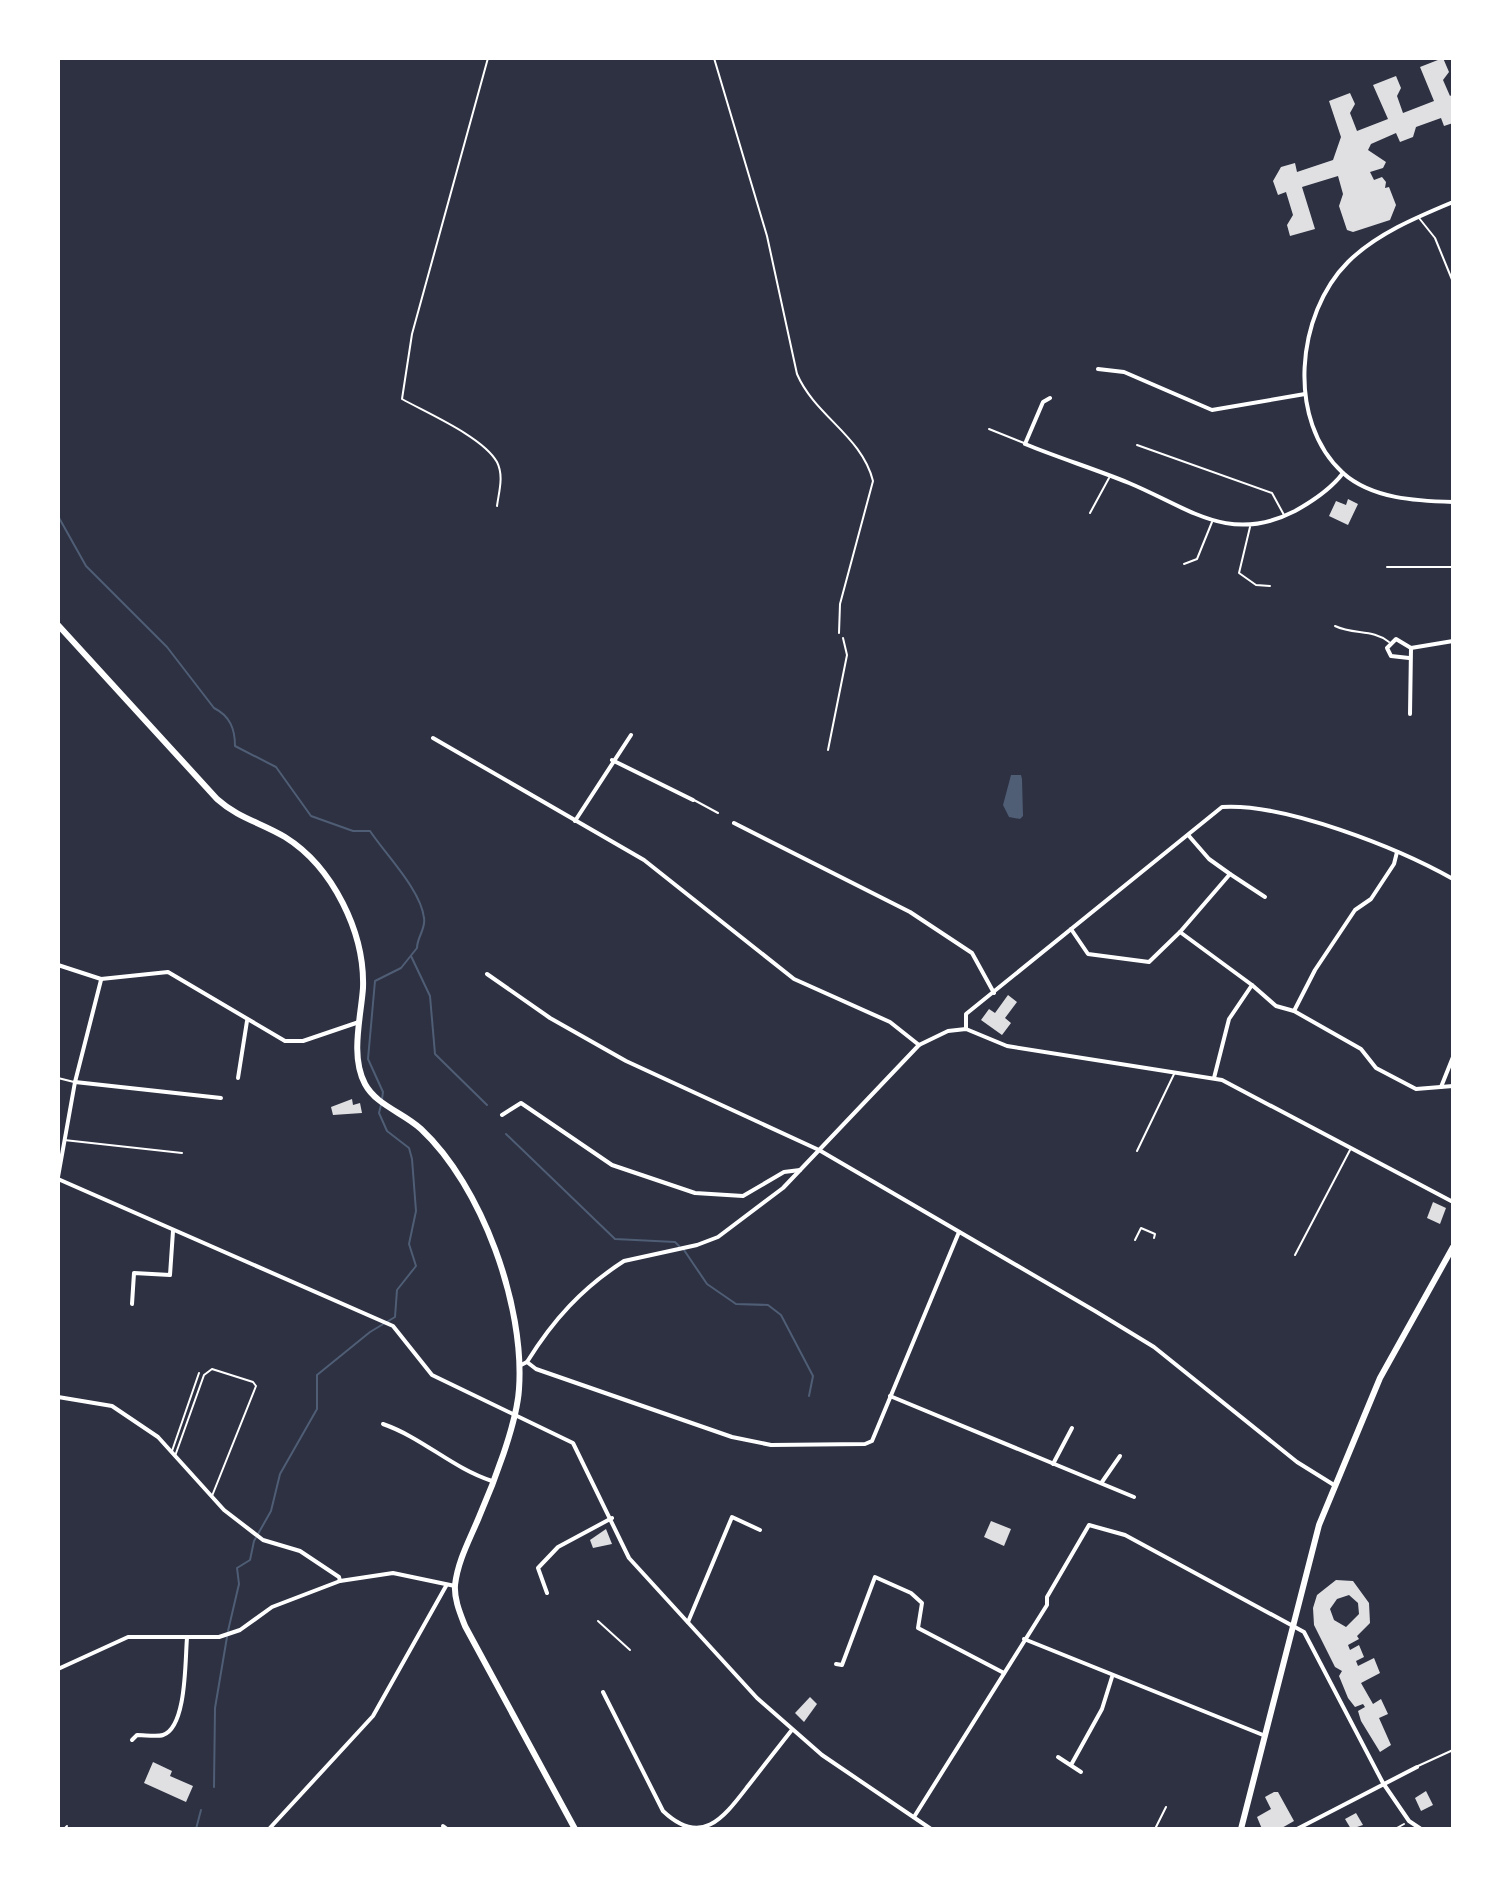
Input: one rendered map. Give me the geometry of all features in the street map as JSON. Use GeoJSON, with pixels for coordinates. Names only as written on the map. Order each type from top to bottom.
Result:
{"type":"FeatureCollection","features":[{"type":"Feature","properties":{"kind":"main road"},"geometry":{"type":"LineString","coordinates":[[58,625],[231,812],[282,835],[321,869],[346,911],[360,948],[363,985],[360,1072],[376,1097],[419,1127],[461,1177],[485,1225],[505,1285],[519,1366],[519,1393],[492,1481],[460,1561],[455,1586],[465,1626],[575,1829]]}},
{"type":"Feature","properties":{"kind":"main road"},"geometry":{"type":"LineString","coordinates":[[1241,1829],[1290,1625],[1334,1485],[1393,1352],[1453,1247]]}},
{"type":"Feature","properties":{"kind":"street"},"geometry":{"type":"LineString","coordinates":[[1453,202],[1418,217],[1372,243],[1348,261],[1334,279],[1308,333],[1305,394],[1316,433],[1343,473],[1391,496],[1453,502]]}},
{"type":"Feature","properties":{"kind":"street"},"geometry":{"type":"LineString","coordinates":[[1098,369],[1124,372],[1212,410],[1305,394]]}},
{"type":"Feature","properties":{"kind":"street"},"geometry":{"type":"LineString","coordinates":[[1050,398],[1043,402],[1025,444],[1126,482],[1212,522],[1250,527],[1285,516],[1307,504],[1343,473]]}},
{"type":"Feature","properties":{"kind":"street"},"geometry":{"type":"LineString","coordinates":[[1409,658],[1391,656],[1387,648],[1389,642],[1397,639],[1411,648],[1453,641]]}},
{"type":"Feature","properties":{"kind":"street"},"geometry":{"type":"LineString","coordinates":[[1410,714],[1411,648]]}},
{"type":"Feature","properties":{"kind":"street"},"geometry":{"type":"LineString","coordinates":[[575,821],[631,735]]}},
{"type":"Feature","properties":{"kind":"street"},"geometry":{"type":"LineString","coordinates":[[433,738],[644,860],[794,979],[890,1022],[919,1045]]}},
{"type":"Feature","properties":{"kind":"street"},"geometry":{"type":"LineString","coordinates":[[612,760],[693,800]]}},
{"type":"Feature","properties":{"kind":"street"},"geometry":{"type":"LineString","coordinates":[[966,1029],[966,1014],[1216,811],[1228,807],[1300,819],[1397,852],[1453,879]]}},
{"type":"Feature","properties":{"kind":"street"},"geometry":{"type":"LineString","coordinates":[[734,823],[910,912],[972,953],[994,993]]}},
{"type":"Feature","properties":{"kind":"street"},"geometry":{"type":"LineString","coordinates":[[1189,836],[1209,859],[1265,897]]}},
{"type":"Feature","properties":{"kind":"street"},"geometry":{"type":"LineString","coordinates":[[1294,1011],[1315,970],[1355,910],[1371,899],[1394,864],[1397,852]]}},
{"type":"Feature","properties":{"kind":"street"},"geometry":{"type":"LineString","coordinates":[[1071,929],[1088,954],[1149,962],[1180,932],[1230,874]]}},
{"type":"Feature","properties":{"kind":"street"},"geometry":{"type":"LineString","coordinates":[[1180,932],[1276,1006],[1294,1011],[1361,1049],[1376,1068],[1416,1089],[1453,1086]]}},
{"type":"Feature","properties":{"kind":"street"},"geometry":{"type":"LineString","coordinates":[[58,965],[101,979],[168,972],[285,1041],[303,1041],[360,1021]]}},
{"type":"Feature","properties":{"kind":"street"},"geometry":{"type":"LineString","coordinates":[[487,974],[550,1018],[626,1061],[819,1150],[1154,1347],[1297,1462],[1334,1485]]}},
{"type":"Feature","properties":{"kind":"street"},"geometry":{"type":"LineString","coordinates":[[101,979],[75,1082],[58,1178],[393,1326],[432,1375],[573,1443],[629,1558],[688,1622],[791,1731],[931,1829]]}},
{"type":"Feature","properties":{"kind":"street"},"geometry":{"type":"LineString","coordinates":[[1214,1078],[1229,1019],[1252,985]]}},
{"type":"Feature","properties":{"kind":"street"},"geometry":{"type":"LineString","coordinates":[[238,1078],[247,1021]]}},
{"type":"Feature","properties":{"kind":"street"},"geometry":{"type":"LineString","coordinates":[[519,1366],[527,1362],[566,1306],[624,1261],[675,1251],[718,1237],[765,1205],[919,1045],[948,1031],[966,1029],[1007,1046],[1214,1078],[1453,1202]]}},
{"type":"Feature","properties":{"kind":"street"},"geometry":{"type":"LineString","coordinates":[[1441,1087],[1453,1057]]}},
{"type":"Feature","properties":{"kind":"street"},"geometry":{"type":"LineString","coordinates":[[75,1082],[221,1098]]}},
{"type":"Feature","properties":{"kind":"street"},"geometry":{"type":"LineString","coordinates":[[502,1115],[521,1103],[612,1165],[695,1193],[743,1196],[784,1172],[800,1170]]}},
{"type":"Feature","properties":{"kind":"street"},"geometry":{"type":"LineString","coordinates":[[132,1304],[134,1273],[170,1275],[173,1231]]}},
{"type":"Feature","properties":{"kind":"street"},"geometry":{"type":"LineString","coordinates":[[527,1362],[536,1369],[646,1410],[771,1445],[865,1444],[872,1441],[959,1232]]}},
{"type":"Feature","properties":{"kind":"street"},"geometry":{"type":"LineString","coordinates":[[890,1396],[1134,1497]]}},
{"type":"Feature","properties":{"kind":"street"},"geometry":{"type":"LineString","coordinates":[[58,1397],[112,1406],[158,1437],[211,1497],[263,1540],[300,1551],[339,1577],[340,1581]]}},
{"type":"Feature","properties":{"kind":"street"},"geometry":{"type":"LineString","coordinates":[[383,1424],[407,1433],[459,1468],[492,1481]]}},
{"type":"Feature","properties":{"kind":"street"},"geometry":{"type":"LineString","coordinates":[[1053,1464],[1072,1428]]}},
{"type":"Feature","properties":{"kind":"street"},"geometry":{"type":"LineString","coordinates":[[1102,1482],[1120,1456]]}},
{"type":"Feature","properties":{"kind":"street"},"geometry":{"type":"LineString","coordinates":[[688,1622],[732,1517],[760,1530]]}},
{"type":"Feature","properties":{"kind":"street"},"geometry":{"type":"LineString","coordinates":[[547,1593],[538,1568],[546,1557],[612,1518]]}},
{"type":"Feature","properties":{"kind":"street"},"geometry":{"type":"LineString","coordinates":[[914,1817],[1047,1605],[1050,1591],[1089,1525],[1125,1535],[1304,1632],[1383,1783],[1409,1821],[1421,1829]]}},
{"type":"Feature","properties":{"kind":"street"},"geometry":{"type":"LineString","coordinates":[[58,1669],[128,1637],[219,1637],[240,1630],[272,1607],[340,1581],[410,1574],[455,1586]]}},
{"type":"Feature","properties":{"kind":"street"},"geometry":{"type":"LineString","coordinates":[[836,1664],[842,1665],[875,1577],[911,1593],[922,1603],[918,1628],[1004,1673]]}},
{"type":"Feature","properties":{"kind":"street"},"geometry":{"type":"LineString","coordinates":[[269,1829],[373,1716],[446,1586]]}},
{"type":"Feature","properties":{"kind":"street"},"geometry":{"type":"LineString","coordinates":[[132,1740],[137,1735],[163,1735],[174,1727],[181,1708],[187,1638]]}},
{"type":"Feature","properties":{"kind":"street"},"geometry":{"type":"LineString","coordinates":[[1024,1639],[1112,1677],[1263,1735]]}},
{"type":"Feature","properties":{"kind":"street"},"geometry":{"type":"LineString","coordinates":[[1071,1765],[1102,1709],[1112,1677]]}},
{"type":"Feature","properties":{"kind":"street"},"geometry":{"type":"LineString","coordinates":[[603,1692],[663,1811],[675,1822],[686,1826],[703,1827],[722,1819],[791,1731]]}},
{"type":"Feature","properties":{"kind":"street"},"geometry":{"type":"LineString","coordinates":[[1058,1757],[1081,1772]]}},
{"type":"Feature","properties":{"kind":"street"},"geometry":{"type":"LineString","coordinates":[[1297,1829],[1417,1767]]}},
{"type":"Feature","properties":{"kind":"lane"},"geometry":{"type":"LineString","coordinates":[[1418,217],[1435,238],[1453,282]]}},
{"type":"Feature","properties":{"kind":"lane"},"geometry":{"type":"LineString","coordinates":[[989,429],[1025,444]]}},
{"type":"Feature","properties":{"kind":"lane"},"geometry":{"type":"LineString","coordinates":[[1137,445],[1272,493],[1285,516]]}},
{"type":"Feature","properties":{"kind":"lane"},"geometry":{"type":"LineString","coordinates":[[1090,513],[1109,478]]}},
{"type":"Feature","properties":{"kind":"lane"},"geometry":{"type":"LineString","coordinates":[[1184,564],[1197,559],[1212,522]]}},
{"type":"Feature","properties":{"kind":"lane"},"geometry":{"type":"LineString","coordinates":[[1250,527],[1239,573],[1256,585],[1270,586]]}},
{"type":"Feature","properties":{"kind":"lane"},"geometry":{"type":"LineString","coordinates":[[1387,567],[1453,567]]}},
{"type":"Feature","properties":{"kind":"lane"},"geometry":{"type":"LineString","coordinates":[[1335,626],[1351,633],[1379,633],[1389,642]]}},
{"type":"Feature","properties":{"kind":"lane"},"geometry":{"type":"LineString","coordinates":[[828,750],[847,655],[843,638]]}},
{"type":"Feature","properties":{"kind":"lane"},"geometry":{"type":"LineString","coordinates":[[693,800],[718,813]]}},
{"type":"Feature","properties":{"kind":"lane"},"geometry":{"type":"LineString","coordinates":[[1137,1151],[1176,1071]]}},
{"type":"Feature","properties":{"kind":"lane"},"geometry":{"type":"LineString","coordinates":[[58,1078],[75,1082]]}},
{"type":"Feature","properties":{"kind":"lane"},"geometry":{"type":"LineString","coordinates":[[64,1140],[182,1153]]}},
{"type":"Feature","properties":{"kind":"lane"},"geometry":{"type":"LineString","coordinates":[[1295,1255],[1351,1148]]}},
{"type":"Feature","properties":{"kind":"lane"},"geometry":{"type":"LineString","coordinates":[[173,1454],[204,1375],[212,1369],[253,1382],[256,1386],[211,1497]]}},
{"type":"Feature","properties":{"kind":"lane"},"geometry":{"type":"LineString","coordinates":[[173,1454],[199,1373]]}},
{"type":"Feature","properties":{"kind":"lane"},"geometry":{"type":"LineString","coordinates":[[1417,1767],[1453,1750]]}},
{"type":"Feature","properties":{"kind":"lane"},"geometry":{"type":"LineString","coordinates":[[1155,1829],[1166,1807]]}},
{"type":"Feature","properties":{"kind":"path"},"geometry":{"type":"LineString","coordinates":[[488,58],[412,334],[402,399],[468,436],[496,460],[501,480],[497,506]]}},
{"type":"Feature","properties":{"kind":"path"},"geometry":{"type":"LineString","coordinates":[[714,58],[767,236],[797,374],[806,394],[860,450],[869,464],[873,481],[840,604],[838,630]]}},
{"type":"Feature","properties":{"kind":"path"},"geometry":{"type":"LineString","coordinates":[[1135,1240],[1141,1228],[1155,1234],[1154,1238]]}},
{"type":"Feature","properties":{"kind":"path"},"geometry":{"type":"LineString","coordinates":[[598,1621],[630,1650]]}},
{"type":"Feature","properties":{"kind":"path"},"geometry":{"type":"LineString","coordinates":[[1395,1829],[1409,1821]]}},
{"type":"Feature","properties":{"kind":"water"},"geometry":{"type":"Polygon","coordinates":[[[1011,775],[1021,775],[1022,779],[1023,816],[1020,819],[1009,817],[1003,805],[1011,775]]]}},
{"type":"Feature","properties":{"kind":"building"},"geometry":{"type":"Polygon","coordinates":[[[1443,58],[1449,72],[1443,80],[1450,96],[1453,94],[1453,123],[1444,126],[1441,118],[1416,127],[1413,137],[1400,142],[1396,133],[1371,144],[1368,150],[1386,162],[1383,168],[1370,172],[1374,180],[1382,177],[1386,182],[1385,188],[1389,187],[1396,205],[1390,220],[1353,232],[1347,230],[1339,206],[1343,194],[1338,176],[1302,187],[1315,229],[1290,236],[1287,225],[1293,215],[1286,192],[1278,195],[1273,181],[1281,167],[1295,163],[1297,172],[1333,160],[1341,137],[1329,101],[1350,93],[1355,104],[1350,113],[1357,131],[1388,119],[1373,85],[1396,76],[1401,88],[1397,96],[1403,113],[1434,101],[1420,67],[1443,58]]]}},
{"type":"Feature","properties":{"kind":"building"},"geometry":{"type":"Polygon","coordinates":[[[1348,499],[1358,504],[1348,525],[1329,516],[1336,501],[1346,505],[1348,499]]]}},
{"type":"Feature","properties":{"kind":"building"},"geometry":{"type":"Polygon","coordinates":[[[1008,995],[1017,1002],[1005,1018],[1011,1023],[1002,1035],[981,1020],[989,1009],[995,1013],[1008,995]]]}},
{"type":"Feature","properties":{"kind":"building"},"geometry":{"type":"Polygon","coordinates":[[[352,1099],[353,1105],[360,1103],[362,1113],[333,1115],[331,1107],[352,1099]]]}},
{"type":"Feature","properties":{"kind":"building"},"geometry":{"type":"Polygon","coordinates":[[[1433,1202],[1446,1208],[1440,1224],[1427,1218],[1433,1202]]]}},
{"type":"Feature","properties":{"kind":"building"},"geometry":{"type":"Polygon","coordinates":[[[991,1521],[1011,1529],[1004,1546],[984,1537],[991,1521]]]}},
{"type":"Feature","properties":{"kind":"building"},"geometry":{"type":"Polygon","coordinates":[[[606,1529],[612,1544],[593,1548],[590,1540],[606,1529]]]}},
{"type":"Feature","properties":{"kind":"building"},"geometry":{"type":"Polygon","coordinates":[[[1336,1580],[1353,1581],[1369,1603],[1370,1623],[1357,1636],[1359,1639],[1348,1645],[1350,1650],[1359,1645],[1364,1657],[1356,1661],[1358,1666],[1374,1658],[1380,1673],[1361,1683],[1373,1704],[1381,1699],[1388,1714],[1379,1718],[1391,1745],[1380,1752],[1361,1721],[1358,1711],[1365,1707],[1363,1704],[1355,1707],[1348,1698],[1339,1676],[1342,1671],[1335,1667],[1314,1625],[1313,1608],[1317,1595],[1336,1580]],[[1349,1595],[1337,1599],[1330,1609],[1334,1620],[1346,1627],[1359,1614],[1358,1603],[1349,1595]]]}},
{"type":"Feature","properties":{"kind":"building"},"geometry":{"type":"Polygon","coordinates":[[[810,1697],[817,1704],[804,1722],[795,1713],[810,1697]]]}},
{"type":"Feature","properties":{"kind":"building"},"geometry":{"type":"Polygon","coordinates":[[[153,1762],[172,1771],[170,1776],[193,1786],[186,1802],[144,1783],[153,1762]]]}},
{"type":"Feature","properties":{"kind":"building"},"geometry":{"type":"Polygon","coordinates":[[[1426,1791],[1433,1805],[1421,1811],[1415,1798],[1426,1791]]]}},
{"type":"Feature","properties":{"kind":"building"},"geometry":{"type":"Polygon","coordinates":[[[1278,1792],[1294,1821],[1280,1829],[1262,1829],[1257,1817],[1271,1809],[1265,1797],[1278,1792]]]}},
{"type":"Feature","properties":{"kind":"building"},"geometry":{"type":"Polygon","coordinates":[[[1356,1813],[1363,1825],[1351,1829],[1345,1819],[1356,1813]]]}},
{"type":"Feature","properties":{"kind":"waterway"},"geometry":{"type":"LineString","coordinates":[[58,516],[86,566],[167,647],[214,708],[228,719],[235,746],[276,767],[311,816],[353,831],[370,831],[417,896],[424,922],[417,948],[401,968],[375,981],[368,1059],[383,1092],[382,1099]]}},
{"type":"Feature","properties":{"kind":"waterway"},"geometry":{"type":"LineString","coordinates":[[411,956],[430,996],[435,1054],[487,1105]]}},
{"type":"Feature","properties":{"kind":"waterway"},"geometry":{"type":"LineString","coordinates":[[228,1631],[239,1584],[237,1568],[250,1560],[254,1541],[271,1511],[280,1474],[317,1409],[317,1375],[370,1332],[395,1317],[397,1290],[416,1266],[409,1244],[416,1211],[412,1159],[409,1148],[387,1131],[379,1113],[381,1105]]}},
{"type":"Feature","properties":{"kind":"waterway"},"geometry":{"type":"LineString","coordinates":[[506,1134],[615,1239],[675,1242],[679,1246]]}},
{"type":"Feature","properties":{"kind":"waterway"},"geometry":{"type":"LineString","coordinates":[[684,1250],[707,1284],[736,1304],[768,1305],[781,1315],[813,1376],[809,1396]]}},
{"type":"Feature","properties":{"kind":"waterway"},"geometry":{"type":"LineString","coordinates":[[214,1787],[215,1708],[227,1637]]}},
{"type":"Feature","properties":{"kind":"waterway"},"geometry":{"type":"LineString","coordinates":[[196,1829],[201,1810]]}}]}
